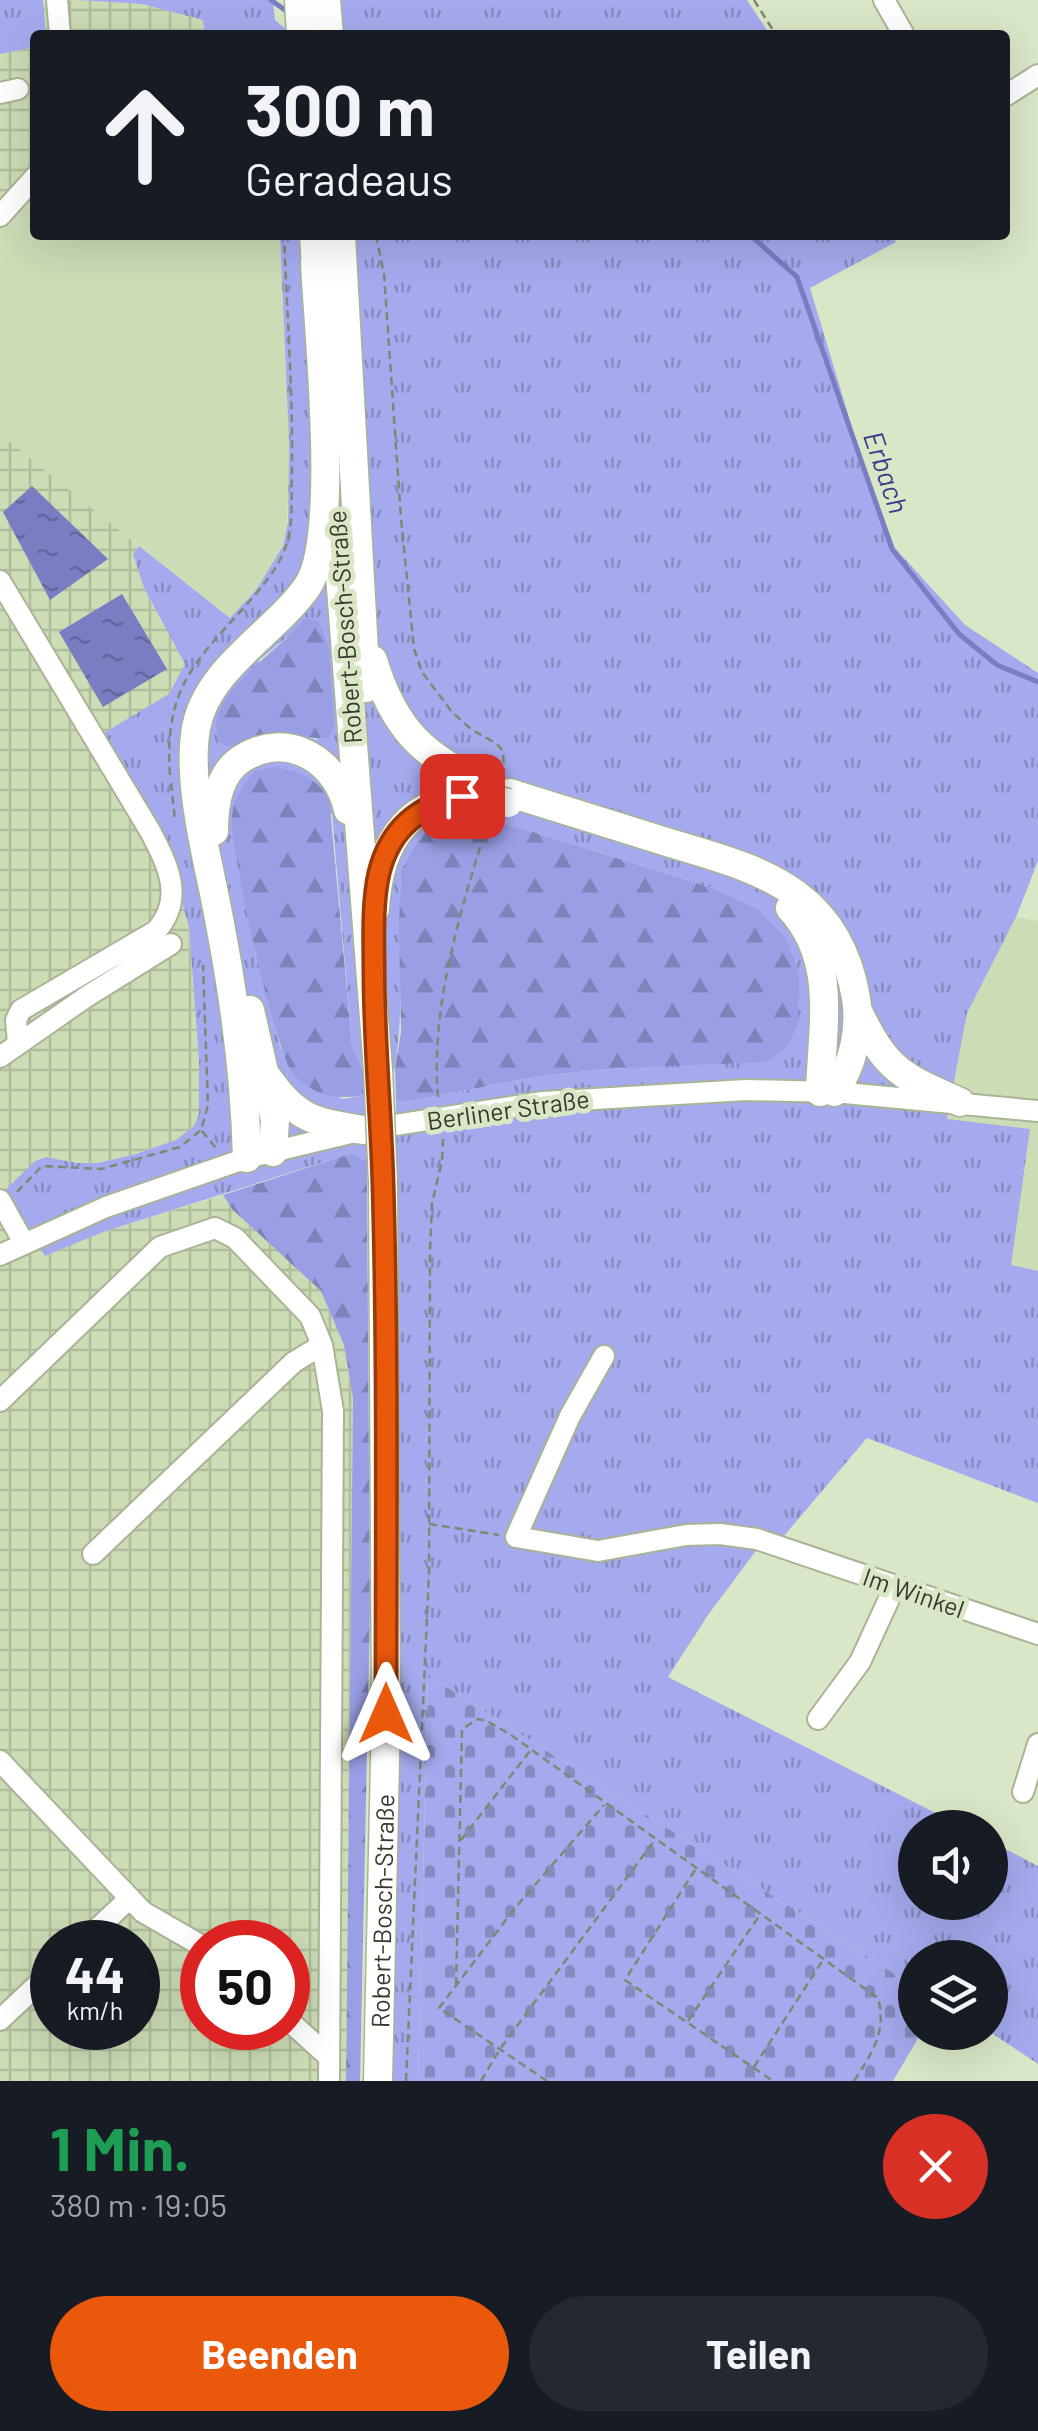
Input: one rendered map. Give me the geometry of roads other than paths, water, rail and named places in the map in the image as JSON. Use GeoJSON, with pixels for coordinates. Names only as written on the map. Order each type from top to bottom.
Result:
{"type":"FeatureCollection","features":[{"type":"Feature","properties":{"kind":"main road"},"geometry":{"type":"LineString","coordinates":[[299,0],[300,30]]}},
{"type":"Feature","properties":{"kind":"main road","name":"Robert-Bosch-Straße"},"geometry":{"type":"LineString","coordinates":[[341,240],[364,605],[374,1020]]}},
{"type":"Feature","properties":{"kind":"main road"},"geometry":{"type":"LineString","coordinates":[[250,1158],[236,1012],[198,802],[196,728],[206,699],[308,585],[318,564],[325,532],[326,486],[314,249]]}},
{"type":"Feature","properties":{"kind":"main road","name":"Robert-Bosch-Straße"},"geometry":{"type":"LineString","coordinates":[[314,249],[378,1070],[383,1182],[386,1714],[378,2081]]}},
{"type":"Feature","properties":{"kind":"main road"},"geometry":{"type":"LineString","coordinates":[[364,605],[370,651],[388,704],[426,752],[498,793],[737,877],[789,907],[806,926],[820,957],[827,1092]]}},
{"type":"Feature","properties":{"kind":"main road"},"geometry":{"type":"LineString","coordinates":[[250,1158],[275,1120],[214,831],[214,805],[224,778],[240,760],[266,750],[292,748],[316,757],[334,774],[344,792],[360,870]]}},
{"type":"Feature","properties":{"kind":"main road"},"geometry":{"type":"LineString","coordinates":[[374,950],[379,874],[400,828],[437,802],[498,793],[738,864],[798,895],[824,921],[844,951],[858,1011],[882,1057],[898,1072],[960,1102]]}},
{"type":"Feature","properties":{"kind":"main road"},"geometry":{"type":"LineString","coordinates":[[827,1092],[846,1076],[858,1011]]}},
{"type":"Feature","properties":{"kind":"main road"},"geometry":{"type":"LineString","coordinates":[[266,1075],[286,1103],[304,1115],[363,1130]]}},
{"type":"Feature","properties":{"kind":"street"},"geometry":{"type":"LineString","coordinates":[[57,0],[60,30]]}},
{"type":"Feature","properties":{"kind":"street"},"geometry":{"type":"LineString","coordinates":[[884,0],[901,30]]}},
{"type":"Feature","properties":{"kind":"street"},"geometry":{"type":"LineString","coordinates":[[1010,93],[1038,75]]}},
{"type":"Feature","properties":{"kind":"street"},"geometry":{"type":"LineString","coordinates":[[0,216],[30,183]]}},
{"type":"Feature","properties":{"kind":"street"},"geometry":{"type":"LineString","coordinates":[[0,581],[150,831],[165,863],[173,896],[166,919],[156,930],[21,1010],[16,1020],[18,1044]]}},
{"type":"Feature","properties":{"kind":"street"},"geometry":{"type":"LineString","coordinates":[[0,1057],[171,944]]}},
{"type":"Feature","properties":{"kind":"street","name":"Berliner Straße"},"geometry":{"type":"LineString","coordinates":[[0,1255],[106,1207],[250,1158],[363,1130],[440,1118],[596,1097],[746,1090],[827,1092],[1038,1111]]}},
{"type":"Feature","properties":{"kind":"street"},"geometry":{"type":"LineString","coordinates":[[0,1200],[24,1243]]}},
{"type":"Feature","properties":{"kind":"street"},"geometry":{"type":"LineString","coordinates":[[0,1402],[160,1247],[215,1228],[235,1238],[310,1316],[322,1345],[333,1411],[328,2081]]}},
{"type":"Feature","properties":{"kind":"street"},"geometry":{"type":"LineString","coordinates":[[94,1554],[294,1362],[322,1345]]}},
{"type":"Feature","properties":{"kind":"street","name":"Im Winkel"},"geometry":{"type":"LineString","coordinates":[[604,1356],[570,1416],[516,1537],[598,1551],[686,1535],[720,1534],[791,1548],[1038,1634]]}},
{"type":"Feature","properties":{"kind":"street"},"geometry":{"type":"LineString","coordinates":[[818,1719],[860,1662],[895,1586]]}},
{"type":"Feature","properties":{"kind":"street"},"geometry":{"type":"LineString","coordinates":[[1023,1792],[1038,1744]]}},
{"type":"Feature","properties":{"kind":"street"},"geometry":{"type":"LineString","coordinates":[[0,1761],[130,1898],[152,1919],[180,1934]]}},
{"type":"Feature","properties":{"kind":"street"},"geometry":{"type":"LineString","coordinates":[[106,1920],[130,1898]]}},
{"type":"Feature","properties":{"kind":"street"},"geometry":{"type":"LineString","coordinates":[[0,2020],[30,1992]]}},
{"type":"Feature","properties":{"kind":"street"},"geometry":{"type":"LineString","coordinates":[[310,2040],[328,2057]]}},
{"type":"Feature","properties":{"kind":"water"},"geometry":{"type":"Polygon","coordinates":[[[32,486],[108,559],[50,600],[3,512],[32,486]]]}},
{"type":"Feature","properties":{"kind":"water"},"geometry":{"type":"Polygon","coordinates":[[[122,594],[167,669],[103,707],[59,632],[122,594]]]}},
{"type":"Feature","properties":{"kind":"waterway","name":"Erbach"},"geometry":{"type":"LineString","coordinates":[[271,0],[289,13]]}},
{"type":"Feature","properties":{"kind":"waterway","name":"Erbach"},"geometry":{"type":"LineString","coordinates":[[756,240],[797,277],[892,549],[959,634],[997,665],[1038,682]]}}]}
